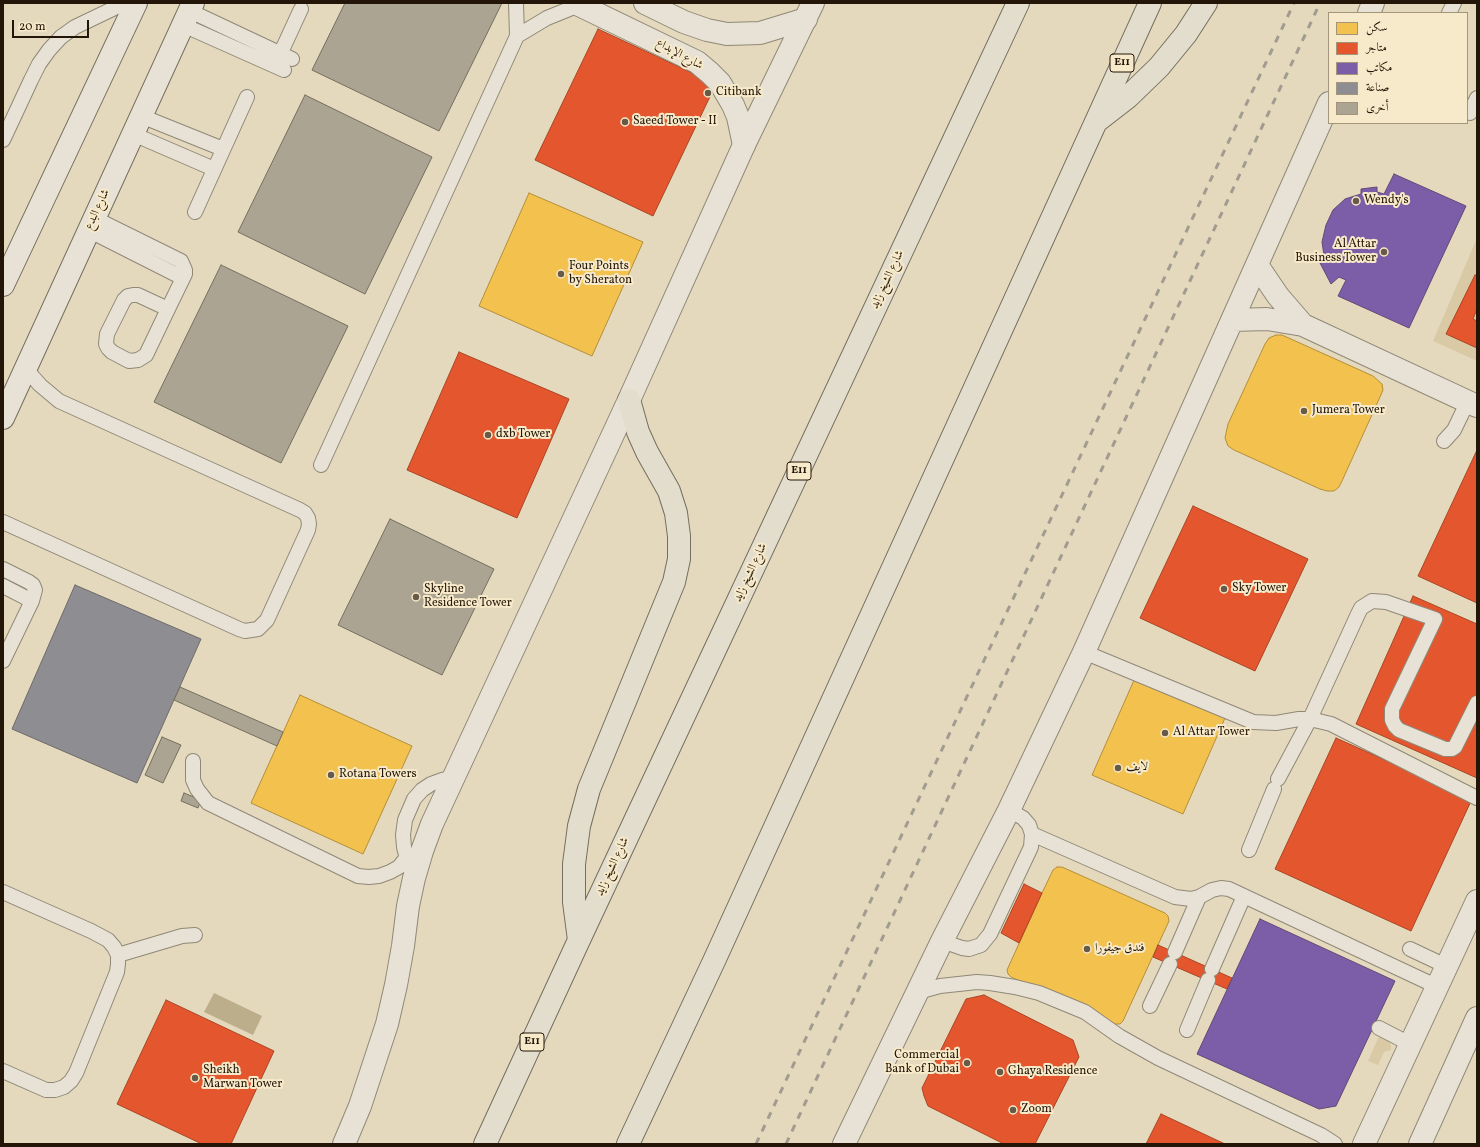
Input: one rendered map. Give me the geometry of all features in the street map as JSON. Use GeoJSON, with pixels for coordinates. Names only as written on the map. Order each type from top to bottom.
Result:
{"type":"FeatureCollection","features":[{"type":"Feature","properties":{"kind":"highway","name":"شارع الشيخ زايد"},"geometry":{"type":"LineString","coordinates":[[485,1144],[1018,3]]}},
{"type":"Feature","properties":{"kind":"highway","name":"E11"},"geometry":{"type":"LineString","coordinates":[[628,1144],[714,962],[1150,3]]}},
{"type":"Feature","properties":{"kind":"highway"},"geometry":{"type":"LineString","coordinates":[[1095,123],[1128,97],[1159,67],[1186,34],[1206,3]]}},
{"type":"Feature","properties":{"kind":"highway"},"geometry":{"type":"LineString","coordinates":[[579,940],[574,902],[574,864],[579,826],[589,789],[674,582],[679,559],[679,536],[676,513],[669,491],[647,452],[638,432],[629,400]]}},
{"type":"Feature","properties":{"kind":"street"},"geometry":{"type":"LineString","coordinates":[[3,285],[136,3]]}},
{"type":"Feature","properties":{"kind":"street"},"geometry":{"type":"LineString","coordinates":[[645,3],[684,22],[707,30],[727,34],[760,33],[809,11]]}},
{"type":"Feature","properties":{"kind":"street","name":"شارع الإبداع"},"geometry":{"type":"LineString","coordinates":[[577,4],[697,62],[724,88],[738,117],[744,145]]}},
{"type":"Feature","properties":{"kind":"street"},"geometry":{"type":"LineString","coordinates":[[344,1144],[360,1106],[387,1024],[403,946],[408,906],[410,868],[422,851],[432,824],[629,400],[744,145],[809,11]]}},
{"type":"Feature","properties":{"kind":"street","name":"شارع البدع"},"geometry":{"type":"LineString","coordinates":[[3,418],[26,365],[189,13]]}},
{"type":"Feature","properties":{"kind":"street"},"geometry":{"type":"LineString","coordinates":[[844,1144],[942,941],[1009,810],[1084,652],[1328,105]]}},
{"type":"Feature","properties":{"kind":"street"},"geometry":{"type":"LineString","coordinates":[[1257,265],[1278,296],[1303,325]]}},
{"type":"Feature","properties":{"kind":"street"},"geometry":{"type":"LineString","coordinates":[[1232,320],[1267,319],[1303,325],[1468,402]]}},
{"type":"Feature","properties":{"kind":"street"},"geometry":{"type":"LineString","coordinates":[[1364,1144],[1477,901]]}},
{"type":"Feature","properties":{"kind":"street"},"geometry":{"type":"LineString","coordinates":[[1420,1144],[1477,1018]]}},
{"type":"Feature","properties":{"kind":"lane"},"geometry":{"type":"LineString","coordinates":[[3,140],[30,80],[49,50],[61,37],[75,26],[125,3]]}},
{"type":"Feature","properties":{"kind":"lane"},"geometry":{"type":"LineString","coordinates":[[321,465],[517,36],[516,3]]}},
{"type":"Feature","properties":{"kind":"lane"},"geometry":{"type":"LineString","coordinates":[[1450,12],[1454,3]]}},
{"type":"Feature","properties":{"kind":"lane"},"geometry":{"type":"LineString","coordinates":[[517,36],[547,18],[577,4]]}},
{"type":"Feature","properties":{"kind":"lane"},"geometry":{"type":"LineString","coordinates":[[189,13],[283,62],[301,9]]}},
{"type":"Feature","properties":{"kind":"lane"},"geometry":{"type":"LineString","coordinates":[[195,212],[247,97]]}},
{"type":"Feature","properties":{"kind":"lane"},"geometry":{"type":"LineString","coordinates":[[1471,114],[1477,98]]}},
{"type":"Feature","properties":{"kind":"lane"},"geometry":{"type":"LineString","coordinates":[[137,125],[223,149]]}},
{"type":"Feature","properties":{"kind":"lane"},"geometry":{"type":"LineString","coordinates":[[137,125],[214,169]]}},
{"type":"Feature","properties":{"kind":"lane"},"geometry":{"type":"LineString","coordinates":[[91,224],[183,278],[146,355],[134,361],[129,361],[112,352],[108,348],[106,344],[107,334],[124,300],[128,296],[133,294],[138,295],[168,309]]}},
{"type":"Feature","properties":{"kind":"lane"},"geometry":{"type":"LineString","coordinates":[[3,522],[239,629],[245,630],[258,629],[267,620],[308,530],[309,524],[305,513],[300,510],[59,401],[40,385],[32,376],[26,365]]}},
{"type":"Feature","properties":{"kind":"lane"},"geometry":{"type":"LineString","coordinates":[[3,569],[29,582],[33,585],[35,590],[32,601],[3,660]]}},
{"type":"Feature","properties":{"kind":"lane"},"geometry":{"type":"LineString","coordinates":[[3,586],[32,601]]}},
{"type":"Feature","properties":{"kind":"lane"},"geometry":{"type":"LineString","coordinates":[[1249,850],[1276,784],[1310,719],[1361,608],[1372,601],[1386,602],[1435,619],[1392,709],[1391,714],[1395,726],[1399,730],[1445,749],[1452,749],[1455,747],[1477,703]]}},
{"type":"Feature","properties":{"kind":"lane"},"geometry":{"type":"LineString","coordinates":[[1084,652],[1253,722],[1276,723],[1299,719],[1310,719],[1331,724],[1477,798]]}},
{"type":"Feature","properties":{"kind":"lane"},"geometry":{"type":"LineString","coordinates":[[193,761],[193,780],[199,793],[208,803],[358,876],[380,876],[399,867],[410,868]]}},
{"type":"Feature","properties":{"kind":"lane"},"geometry":{"type":"LineString","coordinates":[[942,941],[969,949],[987,940],[1031,847],[1032,834],[1029,825],[1023,818],[1009,810]]}},
{"type":"Feature","properties":{"kind":"lane"},"geometry":{"type":"LineString","coordinates":[[1032,834],[1175,897],[1190,899],[1199,897],[1212,890],[1221,888],[1229,889],[1438,987]]}},
{"type":"Feature","properties":{"kind":"lane"},"geometry":{"type":"LineString","coordinates":[[3,892],[108,940],[118,955],[117,972],[76,1073],[71,1081],[64,1087],[55,1090],[46,1090],[3,1071]]}},
{"type":"Feature","properties":{"kind":"lane"},"geometry":{"type":"LineString","coordinates":[[1187,1030],[1244,896]]}},
{"type":"Feature","properties":{"kind":"lane"},"geometry":{"type":"LineString","coordinates":[[1150,1006],[1199,897]]}},
{"type":"Feature","properties":{"kind":"lane"},"geometry":{"type":"LineString","coordinates":[[118,955],[182,936],[195,935]]}},
{"type":"Feature","properties":{"kind":"lane"},"geometry":{"type":"LineString","coordinates":[[1410,949],[1446,966]]}},
{"type":"Feature","properties":{"kind":"lane"},"geometry":{"type":"LineString","coordinates":[[918,992],[940,986],[990,982],[1039,993],[1085,1012],[1119,1036],[1158,1058],[1321,1135],[1335,1144]]}},
{"type":"Feature","properties":{"kind":"lane"},"geometry":{"type":"LineString","coordinates":[[1378,1028],[1410,1044]]}},
{"type":"Feature","properties":{"kind":"shaded area"},"geometry":{"type":"Polygon","coordinates":[[[1477,238],[1477,361],[1433,341],[1477,238]]]}},
{"type":"Feature","properties":{"kind":"shaded area"},"geometry":{"type":"Polygon","coordinates":[[[214,993],[262,1016],[253,1035],[204,1012],[214,993]]]}},
{"type":"Feature","properties":{"kind":"shaded area"},"geometry":{"type":"Polygon","coordinates":[[[1380,1034],[1388,1038],[1391,1050],[1384,1052],[1378,1065],[1368,1061],[1380,1034]]]}},
{"type":"Feature","properties":{"kind":"building: سكن","name":"Four Points by Sheraton"},"geometry":{"type":"Polygon","coordinates":[[[529,193],[643,242],[592,356],[479,306],[529,193]]]}},
{"type":"Feature","properties":{"kind":"building: سكن","name":"Jumera Tower"},"geometry":{"type":"Polygon","coordinates":[[[1276,335],[1282,335],[1373,376],[1382,384],[1383,390],[1380,397],[1342,481],[1339,487],[1334,491],[1320,489],[1234,450],[1228,446],[1225,438],[1228,424],[1265,344],[1269,338],[1276,335]]]}},
{"type":"Feature","properties":{"kind":"building: سكن","name":"Al Attar Tower"},"geometry":{"type":"Polygon","coordinates":[[[1135,678],[1225,718],[1183,814],[1092,775],[1135,678]]]}},
{"type":"Feature","properties":{"kind":"building: سكن","name":"Rotana Towers"},"geometry":{"type":"Polygon","coordinates":[[[300,695],[412,746],[363,854],[251,803],[300,695]]]}},
{"type":"Feature","properties":{"kind":"building: سكن","name":"فندق جيفورا"},"geometry":{"type":"Polygon","coordinates":[[[1057,867],[1062,867],[1165,913],[1168,916],[1169,921],[1123,1021],[1120,1024],[1113,1024],[1011,977],[1008,974],[1007,970],[1042,893],[1053,870],[1057,867]]]}},
{"type":"Feature","properties":{"kind":"building: متاجر","name":"Saeed Tower - II"},"geometry":{"type":"Polygon","coordinates":[[[598,29],[716,84],[653,216],[535,160],[598,29]]]}},
{"type":"Feature","properties":{"kind":"building: متاجر"},"geometry":{"type":"Polygon","coordinates":[[[1475,275],[1477,276],[1477,309],[1473,319],[1477,321],[1477,348],[1446,334],[1475,275]]]}},
{"type":"Feature","properties":{"kind":"building: متاجر","name":"dxb Tower"},"geometry":{"type":"Polygon","coordinates":[[[459,352],[569,399],[517,518],[407,470],[459,352]]]}},
{"type":"Feature","properties":{"kind":"building: متاجر"},"geometry":{"type":"Polygon","coordinates":[[[1477,450],[1477,603],[1418,576],[1477,450]]]}},
{"type":"Feature","properties":{"kind":"building: متاجر","name":"Sky Tower"},"geometry":{"type":"Polygon","coordinates":[[[1193,506],[1308,559],[1255,671],[1140,618],[1193,506]]]}},
{"type":"Feature","properties":{"kind":"building: متاجر"},"geometry":{"type":"Polygon","coordinates":[[[1413,596],[1477,624],[1477,778],[1356,724],[1413,596]]]}},
{"type":"Feature","properties":{"kind":"building: متاجر"},"geometry":{"type":"Polygon","coordinates":[[[1336,738],[1472,799],[1411,931],[1275,869],[1336,738]]]}},
{"type":"Feature","properties":{"kind":"building: متاجر"},"geometry":{"type":"Polygon","coordinates":[[[1024,884],[1042,893],[1019,943],[1001,933],[1024,884]]]}},
{"type":"Feature","properties":{"kind":"building: متاجر"},"geometry":{"type":"Polygon","coordinates":[[[1158,945],[1232,978],[1227,989],[1153,957],[1158,945]]]}},
{"type":"Feature","properties":{"kind":"building: متاجر","name":"Ghaya Residence"},"geometry":{"type":"Polygon","coordinates":[[[984,995],[1073,1040],[1079,1057],[1035,1144],[1004,1144],[928,1106],[924,1096],[922,1088],[966,999],[984,995]]]}},
{"type":"Feature","properties":{"kind":"building: متاجر","name":"Sheikh Marwan Tower"},"geometry":{"type":"Polygon","coordinates":[[[166,1000],[274,1051],[231,1144],[202,1144],[117,1104],[166,1000]]]}},
{"type":"Feature","properties":{"kind":"building: متاجر"},"geometry":{"type":"Polygon","coordinates":[[[1161,1114],[1225,1144],[1146,1144],[1161,1114]]]}},
{"type":"Feature","properties":{"kind":"building: مكاتب","name":"Al Attar Business Tower"},"geometry":{"type":"Polygon","coordinates":[[[1394,174],[1466,206],[1409,328],[1338,296],[1346,280],[1339,277],[1331,284],[1320,263],[1325,262],[1322,242],[1326,225],[1333,210],[1345,199],[1361,194],[1361,189],[1377,187],[1377,192],[1384,194],[1394,174]]]}},
{"type":"Feature","properties":{"kind":"building: مكاتب"},"geometry":{"type":"Polygon","coordinates":[[[1260,919],[1395,981],[1336,1106],[1319,1109],[1197,1054],[1260,919]]]}},
{"type":"Feature","properties":{"kind":"building: صناعة"},"geometry":{"type":"Polygon","coordinates":[[[75,585],[201,639],[137,783],[12,729],[75,585]]]}},
{"type":"Feature","properties":{"kind":"building: أخرى"},"geometry":{"type":"Polygon","coordinates":[[[345,3],[502,3],[439,131],[312,70],[345,3]]]}},
{"type":"Feature","properties":{"kind":"building: أخرى"},"geometry":{"type":"Polygon","coordinates":[[[305,95],[432,157],[365,294],[238,232],[305,95]]]}},
{"type":"Feature","properties":{"kind":"building: أخرى"},"geometry":{"type":"Polygon","coordinates":[[[221,265],[348,326],[281,463],[154,402],[221,265]]]}},
{"type":"Feature","properties":{"kind":"building: أخرى","name":"Skyline Residence Tower"},"geometry":{"type":"Polygon","coordinates":[[[390,519],[494,569],[442,675],[338,625],[390,519]]]}},
{"type":"Feature","properties":{"kind":"building: أخرى"},"geometry":{"type":"Polygon","coordinates":[[[180,687],[283,732],[277,746],[174,700],[180,687]]]}},
{"type":"Feature","properties":{"kind":"building: أخرى"},"geometry":{"type":"Polygon","coordinates":[[[162,737],[181,745],[163,783],[145,775],[162,737]]]}},
{"type":"Feature","properties":{"kind":"building: أخرى"},"geometry":{"type":"Polygon","coordinates":[[[184,793],[201,800],[198,808],[181,801],[184,793]]]}},
{"type":"Feature","properties":{"kind":"railway"},"geometry":{"type":"LineString","coordinates":[[756,1144],[1294,3]]}},
{"type":"Feature","properties":{"kind":"railway"},"geometry":{"type":"LineString","coordinates":[[786,1144],[1320,3]]}},
{"type":"Feature","properties":{"kind":"place","name":"Citibank"},"geometry":{"type":"Point","coordinates":[708,93]}},
{"type":"Feature","properties":{"kind":"place","name":"Saeed Tower - II"},"geometry":{"type":"Point","coordinates":[625,122]}},
{"type":"Feature","properties":{"kind":"place","name":"Wendy's"},"geometry":{"type":"Point","coordinates":[1356,201]}},
{"type":"Feature","properties":{"kind":"place","name":"Al Attar Business Tower"},"geometry":{"type":"Point","coordinates":[1384,252]}},
{"type":"Feature","properties":{"kind":"place","name":"Four Points by Sheraton"},"geometry":{"type":"Point","coordinates":[561,274]}},
{"type":"Feature","properties":{"kind":"place","name":"Jumera Tower"},"geometry":{"type":"Point","coordinates":[1304,411]}},
{"type":"Feature","properties":{"kind":"place","name":"dxb Tower"},"geometry":{"type":"Point","coordinates":[488,435]}},
{"type":"Feature","properties":{"kind":"place","name":"Sky Tower"},"geometry":{"type":"Point","coordinates":[1224,589]}},
{"type":"Feature","properties":{"kind":"place","name":"Skyline Residence Tower"},"geometry":{"type":"Point","coordinates":[416,597]}},
{"type":"Feature","properties":{"kind":"place","name":"Al Attar Tower"},"geometry":{"type":"Point","coordinates":[1165,733]}},
{"type":"Feature","properties":{"kind":"place","name":"لايف"},"geometry":{"type":"Point","coordinates":[1118,768]}},
{"type":"Feature","properties":{"kind":"place","name":"Rotana Towers"},"geometry":{"type":"Point","coordinates":[331,775]}},
{"type":"Feature","properties":{"kind":"place","name":"فندق جيفورا"},"geometry":{"type":"Point","coordinates":[1087,949]}},
{"type":"Feature","properties":{"kind":"place","name":"Commercial Bank of Dubai"},"geometry":{"type":"Point","coordinates":[967,1063]}},
{"type":"Feature","properties":{"kind":"place","name":"Ghaya Residence"},"geometry":{"type":"Point","coordinates":[1000,1072]}},
{"type":"Feature","properties":{"kind":"place","name":"Sheikh Marwan Tower"},"geometry":{"type":"Point","coordinates":[195,1078]}},
{"type":"Feature","properties":{"kind":"place","name":"Zoom"},"geometry":{"type":"Point","coordinates":[1013,1110]}}]}
